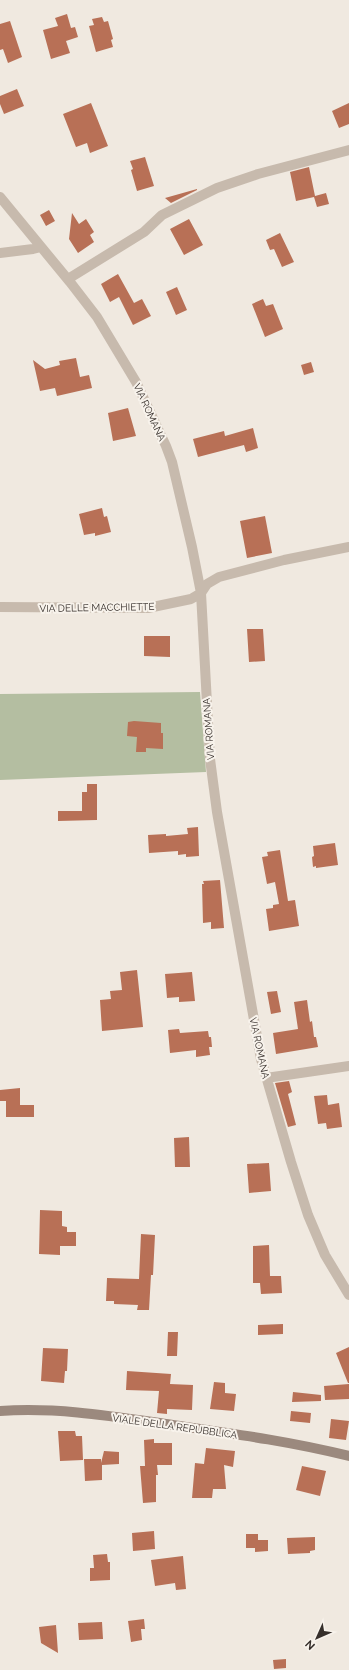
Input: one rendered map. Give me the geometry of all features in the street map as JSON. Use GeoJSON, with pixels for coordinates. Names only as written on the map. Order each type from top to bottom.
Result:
{"type":"FeatureCollection","features":[{"type":"Feature","properties":{"kind":"main road","name":"VIALE DELLA REPUBBLICA"},"geometry":{"type":"LineString","coordinates":[[0,1411],[24,1409],[71,1412],[119,1418],[305,1445],[349,1456]]}},
{"type":"Feature","properties":{"kind":"street"},"geometry":{"type":"LineString","coordinates":[[68,279],[144,232],[162,215],[217,188],[258,174],[349,150]]}},
{"type":"Feature","properties":{"kind":"street","name":"VIA ROMANA"},"geometry":{"type":"LineString","coordinates":[[0,197],[68,279],[97,317],[136,382],[172,462],[192,546],[201,593],[210,759],[217,812],[236,911],[242,959],[266,1078],[308,1215],[325,1255],[349,1295]]}},
{"type":"Feature","properties":{"kind":"street"},"geometry":{"type":"LineString","coordinates":[[0,253],[41,247]]}},
{"type":"Feature","properties":{"kind":"street","name":"VIA DELLE MACCHIETTE"},"geometry":{"type":"LineString","coordinates":[[0,607],[148,608],[191,599],[201,593],[207,584],[220,577],[284,560],[349,547]]}},
{"type":"Feature","properties":{"kind":"street"},"geometry":{"type":"LineString","coordinates":[[266,1078],[349,1066]]}},
{"type":"Feature","properties":{"kind":"green space"},"geometry":{"type":"Polygon","coordinates":[[[200,692],[206,772],[0,780],[0,694],[200,692]]]}},
{"type":"Feature","properties":{"kind":"building"},"geometry":{"type":"Polygon","coordinates":[[[67,14],[71,28],[75,27],[78,37],[66,41],[70,53],[51,59],[43,30],[58,26],[55,18],[67,14]]]}},
{"type":"Feature","properties":{"kind":"building"},"geometry":{"type":"Polygon","coordinates":[[[102,17],[104,22],[108,21],[113,39],[111,40],[113,47],[96,52],[89,26],[94,25],[92,19],[102,17]]]}},
{"type":"Feature","properties":{"kind":"building"},"geometry":{"type":"Polygon","coordinates":[[[10,21],[22,57],[8,63],[3,49],[0,50],[0,24],[10,21]]]}},
{"type":"Feature","properties":{"kind":"building"},"geometry":{"type":"Polygon","coordinates":[[[17,89],[24,106],[4,114],[0,104],[0,96],[17,89]]]}},
{"type":"Feature","properties":{"kind":"building"},"geometry":{"type":"Polygon","coordinates":[[[91,103],[108,146],[90,153],[87,143],[76,147],[63,114],[91,103]]]}},
{"type":"Feature","properties":{"kind":"building"},"geometry":{"type":"Polygon","coordinates":[[[349,103],[349,124],[339,128],[332,111],[349,103]]]}},
{"type":"Feature","properties":{"kind":"building"},"geometry":{"type":"Polygon","coordinates":[[[145,157],[154,186],[137,191],[130,161],[145,157]]]}},
{"type":"Feature","properties":{"kind":"building"},"geometry":{"type":"Polygon","coordinates":[[[309,167],[315,196],[326,193],[329,204],[317,207],[314,197],[296,201],[290,172],[309,167]]]}},
{"type":"Feature","properties":{"kind":"building"},"geometry":{"type":"Polygon","coordinates":[[[197,189],[171,203],[165,198],[197,189]]]}},
{"type":"Feature","properties":{"kind":"building"},"geometry":{"type":"Polygon","coordinates":[[[49,210],[55,221],[46,226],[40,215],[49,210]]]}},
{"type":"Feature","properties":{"kind":"building"},"geometry":{"type":"Polygon","coordinates":[[[72,213],[79,224],[86,219],[94,232],[90,235],[94,242],[78,253],[69,239],[72,213]]]}},
{"type":"Feature","properties":{"kind":"building"},"geometry":{"type":"Polygon","coordinates":[[[189,219],[203,245],[184,255],[170,229],[189,219]]]}},
{"type":"Feature","properties":{"kind":"building"},"geometry":{"type":"Polygon","coordinates":[[[280,233],[294,262],[282,267],[274,249],[270,250],[266,240],[280,233]]]}},
{"type":"Feature","properties":{"kind":"building"},"geometry":{"type":"Polygon","coordinates":[[[118,274],[134,303],[142,299],[151,316],[133,325],[119,297],[110,302],[101,284],[118,274]]]}},
{"type":"Feature","properties":{"kind":"building"},"geometry":{"type":"Polygon","coordinates":[[[177,287],[187,310],[176,315],[166,292],[177,287]]]}},
{"type":"Feature","properties":{"kind":"building"},"geometry":{"type":"Polygon","coordinates":[[[263,299],[266,306],[273,304],[283,329],[265,337],[252,304],[263,299]]]}},
{"type":"Feature","properties":{"kind":"building"},"geometry":{"type":"Polygon","coordinates":[[[76,358],[80,377],[89,375],[92,388],[57,396],[55,388],[40,391],[33,360],[45,369],[60,365],[59,361],[76,358]]]}},
{"type":"Feature","properties":{"kind":"building"},"geometry":{"type":"Polygon","coordinates":[[[311,362],[314,372],[304,375],[301,365],[311,362]]]}},
{"type":"Feature","properties":{"kind":"building"},"geometry":{"type":"Polygon","coordinates":[[[128,408],[136,436],[113,441],[108,413],[128,408]]]}},
{"type":"Feature","properties":{"kind":"building"},"geometry":{"type":"Polygon","coordinates":[[[253,428],[258,448],[246,452],[244,445],[198,457],[193,439],[224,431],[225,436],[253,428]]]}},
{"type":"Feature","properties":{"kind":"building"},"geometry":{"type":"Polygon","coordinates":[[[102,508],[104,517],[107,516],[111,532],[95,536],[95,533],[84,535],[79,514],[102,508]]]}},
{"type":"Feature","properties":{"kind":"building"},"geometry":{"type":"Polygon","coordinates":[[[265,516],[272,553],[247,558],[240,521],[265,516]]]}},
{"type":"Feature","properties":{"kind":"building"},"geometry":{"type":"Polygon","coordinates":[[[247,629],[263,629],[265,661],[249,662],[247,629]]]}},
{"type":"Feature","properties":{"kind":"building"},"geometry":{"type":"Polygon","coordinates":[[[144,636],[170,636],[170,657],[144,656],[144,636]]]}},
{"type":"Feature","properties":{"kind":"building"},"geometry":{"type":"Polygon","coordinates":[[[128,722],[161,723],[161,733],[163,733],[163,749],[146,748],[146,752],[136,752],[137,737],[127,736],[128,722]]]}},
{"type":"Feature","properties":{"kind":"building"},"geometry":{"type":"Polygon","coordinates":[[[87,784],[97,784],[97,820],[58,821],[58,811],[82,811],[82,792],[87,792],[87,784]]]}},
{"type":"Feature","properties":{"kind":"building"},"geometry":{"type":"Polygon","coordinates":[[[198,827],[199,856],[186,857],[186,854],[178,855],[178,851],[149,853],[148,835],[166,834],[166,836],[188,834],[187,828],[198,827]]]}},
{"type":"Feature","properties":{"kind":"building"},"geometry":{"type":"Polygon","coordinates":[[[335,843],[338,865],[316,868],[316,866],[313,867],[313,846],[335,843]]]}},
{"type":"Feature","properties":{"kind":"building"},"geometry":{"type":"Polygon","coordinates":[[[280,850],[288,901],[295,900],[299,926],[269,931],[266,909],[273,908],[273,905],[279,904],[275,882],[267,884],[262,857],[268,856],[267,852],[280,850]]]}},
{"type":"Feature","properties":{"kind":"building"},"geometry":{"type":"Polygon","coordinates":[[[220,880],[224,928],[211,929],[211,922],[203,923],[202,884],[204,884],[203,881],[220,880]]]}},
{"type":"Feature","properties":{"kind":"building"},"geometry":{"type":"Polygon","coordinates":[[[137,970],[143,1027],[102,1031],[100,1000],[111,999],[110,991],[122,990],[120,972],[137,970]]]}},
{"type":"Feature","properties":{"kind":"building"},"geometry":{"type":"Polygon","coordinates":[[[192,972],[195,1001],[179,1002],[179,997],[167,998],[165,974],[192,972]]]}},
{"type":"Feature","properties":{"kind":"building"},"geometry":{"type":"Polygon","coordinates":[[[277,991],[281,1012],[271,1014],[267,992],[277,991]]]}},
{"type":"Feature","properties":{"kind":"building"},"geometry":{"type":"Polygon","coordinates":[[[307,1000],[310,1022],[312,1021],[314,1037],[316,1037],[318,1047],[276,1054],[273,1033],[298,1029],[294,1002],[307,1000]]]}},
{"type":"Feature","properties":{"kind":"building"},"geometry":{"type":"Polygon","coordinates":[[[179,1029],[180,1033],[208,1031],[209,1037],[211,1037],[212,1047],[209,1047],[210,1055],[196,1057],[196,1050],[170,1053],[168,1030],[179,1029]]]}},
{"type":"Feature","properties":{"kind":"building"},"geometry":{"type":"Polygon","coordinates":[[[289,1081],[292,1092],[288,1094],[296,1125],[288,1127],[275,1083],[289,1081]]]}},
{"type":"Feature","properties":{"kind":"building"},"geometry":{"type":"Polygon","coordinates":[[[20,1088],[20,1105],[34,1105],[34,1117],[6,1117],[6,1101],[0,1101],[0,1090],[20,1088]]]}},
{"type":"Feature","properties":{"kind":"building"},"geometry":{"type":"Polygon","coordinates":[[[327,1095],[328,1105],[339,1103],[342,1127],[327,1129],[326,1123],[318,1124],[314,1096],[327,1095]]]}},
{"type":"Feature","properties":{"kind":"building"},"geometry":{"type":"Polygon","coordinates":[[[189,1137],[190,1167],[175,1167],[174,1138],[189,1137]]]}},
{"type":"Feature","properties":{"kind":"building"},"geometry":{"type":"Polygon","coordinates":[[[269,1163],[271,1191],[249,1193],[247,1164],[269,1163]]]}},
{"type":"Feature","properties":{"kind":"building"},"geometry":{"type":"Polygon","coordinates":[[[40,1210],[62,1211],[62,1226],[67,1227],[67,1232],[76,1232],[76,1246],[60,1246],[60,1255],[39,1254],[40,1210]]]}},
{"type":"Feature","properties":{"kind":"building"},"geometry":{"type":"Polygon","coordinates":[[[141,1234],[155,1235],[149,1310],[137,1310],[138,1305],[114,1304],[114,1301],[106,1301],[107,1278],[139,1279],[141,1234]]]}},
{"type":"Feature","properties":{"kind":"building"},"geometry":{"type":"Polygon","coordinates":[[[269,1245],[270,1276],[281,1276],[282,1293],[261,1294],[260,1283],[253,1283],[253,1246],[269,1245]]]}},
{"type":"Feature","properties":{"kind":"building"},"geometry":{"type":"Polygon","coordinates":[[[283,1324],[283,1334],[258,1335],[258,1325],[283,1324]]]}},
{"type":"Feature","properties":{"kind":"building"},"geometry":{"type":"Polygon","coordinates":[[[168,1332],[178,1332],[177,1356],[167,1356],[168,1332]]]}},
{"type":"Feature","properties":{"kind":"building"},"geometry":{"type":"Polygon","coordinates":[[[349,1347],[349,1383],[348,1383],[336,1353],[349,1347]]]}},
{"type":"Feature","properties":{"kind":"building"},"geometry":{"type":"Polygon","coordinates":[[[43,1348],[68,1349],[67,1371],[65,1371],[64,1383],[41,1381],[43,1348]]]}},
{"type":"Feature","properties":{"kind":"building"},"geometry":{"type":"Polygon","coordinates":[[[127,1371],[171,1374],[170,1384],[193,1385],[192,1410],[167,1409],[167,1414],[157,1413],[159,1391],[126,1390],[127,1371]]]}},
{"type":"Feature","properties":{"kind":"building"},"geometry":{"type":"Polygon","coordinates":[[[214,1382],[225,1383],[225,1393],[236,1394],[234,1411],[210,1409],[214,1382]]]}},
{"type":"Feature","properties":{"kind":"building"},"geometry":{"type":"Polygon","coordinates":[[[349,1384],[349,1399],[325,1400],[324,1386],[349,1384]]]}},
{"type":"Feature","properties":{"kind":"building"},"geometry":{"type":"Polygon","coordinates":[[[293,1392],[321,1395],[321,1401],[292,1402],[293,1392]]]}},
{"type":"Feature","properties":{"kind":"building"},"geometry":{"type":"Polygon","coordinates":[[[291,1411],[311,1413],[310,1423],[290,1421],[291,1411]]]}},
{"type":"Feature","properties":{"kind":"building"},"geometry":{"type":"Polygon","coordinates":[[[331,1419],[349,1421],[346,1440],[329,1438],[331,1419]]]}},
{"type":"Feature","properties":{"kind":"building"},"geometry":{"type":"Polygon","coordinates":[[[58,1431],[75,1431],[76,1436],[82,1436],[83,1460],[60,1461],[58,1431]]]}},
{"type":"Feature","properties":{"kind":"building"},"geometry":{"type":"Polygon","coordinates":[[[154,1439],[154,1443],[172,1443],[172,1465],[157,1465],[158,1475],[156,1475],[156,1502],[143,1503],[140,1466],[145,1466],[144,1440],[154,1439]]]}},
{"type":"Feature","properties":{"kind":"building"},"geometry":{"type":"Polygon","coordinates":[[[206,1448],[235,1451],[233,1467],[224,1465],[226,1489],[213,1489],[212,1498],[192,1498],[195,1463],[204,1464],[206,1448]]]}},
{"type":"Feature","properties":{"kind":"building"},"geometry":{"type":"Polygon","coordinates":[[[104,1451],[119,1452],[119,1464],[102,1465],[102,1480],[85,1481],[84,1459],[101,1459],[101,1463],[104,1451]]]}},
{"type":"Feature","properties":{"kind":"building"},"geometry":{"type":"Polygon","coordinates":[[[302,1466],[326,1471],[320,1496],[296,1490],[302,1466]]]}},
{"type":"Feature","properties":{"kind":"building"},"geometry":{"type":"Polygon","coordinates":[[[154,1531],[155,1549],[133,1551],[132,1533],[154,1531]]]}},
{"type":"Feature","properties":{"kind":"building"},"geometry":{"type":"Polygon","coordinates":[[[246,1534],[258,1534],[258,1540],[268,1540],[268,1551],[255,1552],[255,1548],[246,1548],[246,1534]]]}},
{"type":"Feature","properties":{"kind":"building"},"geometry":{"type":"Polygon","coordinates":[[[315,1537],[315,1550],[310,1551],[310,1553],[288,1554],[287,1538],[315,1537]]]}},
{"type":"Feature","properties":{"kind":"building"},"geometry":{"type":"Polygon","coordinates":[[[107,1554],[108,1562],[110,1562],[110,1580],[90,1581],[90,1568],[94,1568],[93,1555],[107,1554]]]}},
{"type":"Feature","properties":{"kind":"building"},"geometry":{"type":"Polygon","coordinates":[[[183,1556],[186,1589],[176,1590],[175,1583],[155,1586],[151,1560],[183,1556]]]}},
{"type":"Feature","properties":{"kind":"building"},"geometry":{"type":"Polygon","coordinates":[[[144,1619],[145,1629],[141,1629],[142,1640],[131,1642],[128,1621],[144,1619]]]}},
{"type":"Feature","properties":{"kind":"building"},"geometry":{"type":"Polygon","coordinates":[[[102,1622],[103,1639],[79,1640],[78,1623],[102,1622]]]}},
{"type":"Feature","properties":{"kind":"building"},"geometry":{"type":"Polygon","coordinates":[[[56,1625],[58,1653],[41,1643],[39,1627],[56,1625]]]}},
{"type":"Feature","properties":{"kind":"building"},"geometry":{"type":"Polygon","coordinates":[[[286,1659],[286,1668],[274,1669],[273,1660],[286,1659]]]}}]}
